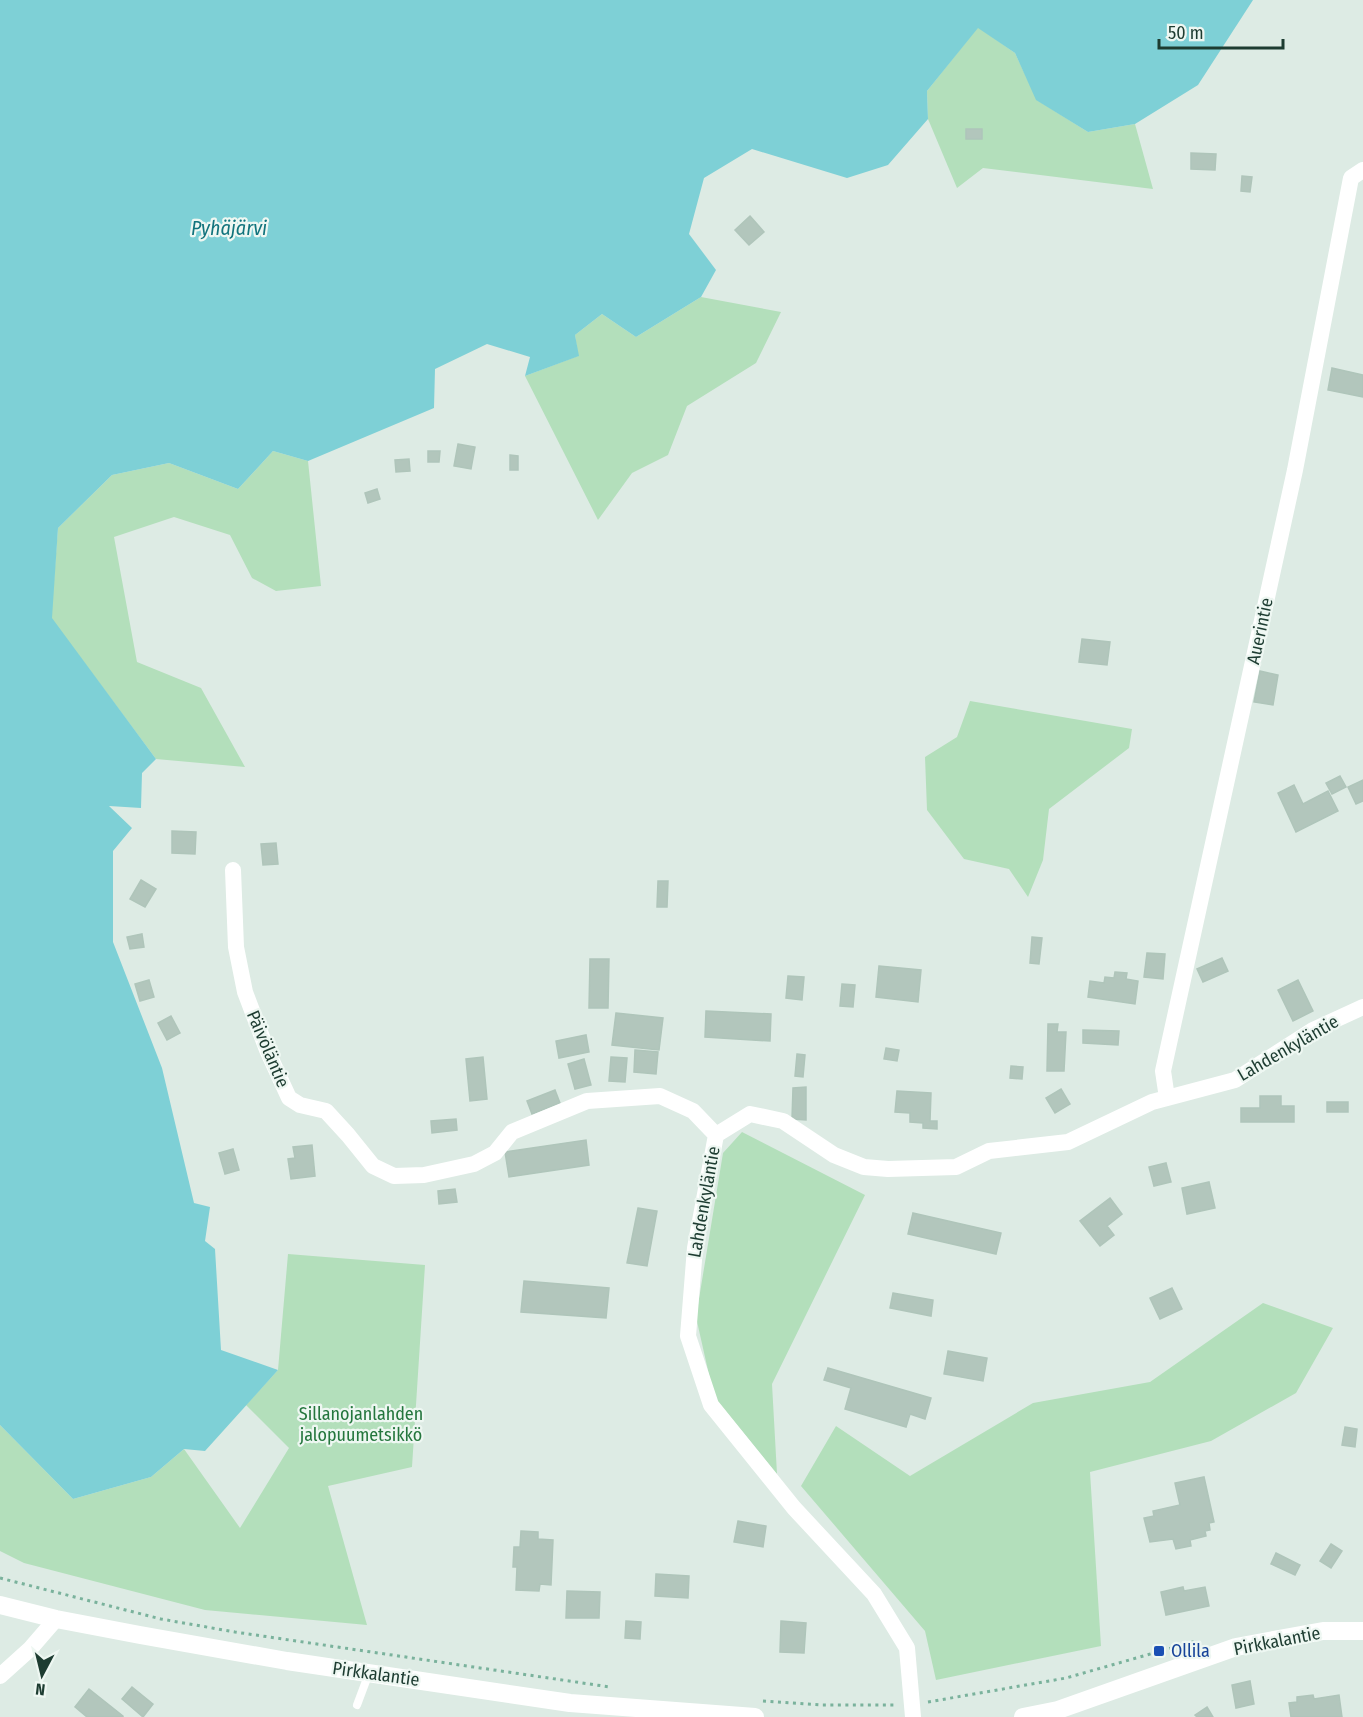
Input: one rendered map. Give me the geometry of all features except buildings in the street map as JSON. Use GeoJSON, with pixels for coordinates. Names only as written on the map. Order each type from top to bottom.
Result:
{"type":"FeatureCollection","features":[{"type":"Feature","properties":{"kind":"street","name":"Auerintie"},"geometry":{"type":"LineString","coordinates":[[1167,1098],[1163,1071],[1295,470],[1351,178],[1363,170]]}},
{"type":"Feature","properties":{"kind":"street","name":"Päivöläntie"},"geometry":{"type":"LineString","coordinates":[[232,870],[236,947],[245,993],[289,1098],[300,1105],[326,1111],[372,1166],[394,1176],[424,1175],[474,1164],[495,1154],[512,1132],[587,1101],[660,1096],[693,1111],[716,1135]]}},
{"type":"Feature","properties":{"kind":"street","name":"Lahdenkyläntie"},"geometry":{"type":"LineString","coordinates":[[913,1711],[907,1648],[874,1594],[794,1508],[711,1406],[688,1336],[695,1248],[716,1135],[750,1114],[783,1121],[834,1155],[864,1167],[888,1169],[956,1167],[988,1151],[1068,1142],[1152,1102],[1235,1080],[1313,1030],[1363,1006]]}},
{"type":"Feature","properties":{"kind":"street","name":"Pirkkalantie"},"geometry":{"type":"LineString","coordinates":[[0,1605],[56,1619],[287,1661],[570,1703],[758,1709]]}},
{"type":"Feature","properties":{"kind":"street"},"geometry":{"type":"LineString","coordinates":[[0,1676],[30,1649],[56,1619]]}},
{"type":"Feature","properties":{"kind":"street","name":"Pirkkalantie"},"geometry":{"type":"LineString","coordinates":[[1023,1717],[1058,1710],[1236,1647],[1323,1631],[1363,1630]]}},
{"type":"Feature","properties":{"kind":"lane"},"geometry":{"type":"LineString","coordinates":[[357,1706],[369,1672]]}},
{"type":"Feature","properties":{"kind":"path"},"geometry":{"type":"LineString","coordinates":[[0,1578],[161,1619],[247,1634],[620,1689]]}},
{"type":"Feature","properties":{"kind":"path"},"geometry":{"type":"LineString","coordinates":[[758,1709],[821,1705],[913,1711],[1066,1678],[1202,1640]]}},
{"type":"Feature","properties":{"kind":"green space"},"geometry":{"type":"Polygon","coordinates":[[[978,27],[1015,53],[1037,100],[1088,132],[1135,124],[1153,189],[983,168],[957,188],[928,119],[927,91],[978,27]]]}},
{"type":"Feature","properties":{"kind":"green space"},"geometry":{"type":"Polygon","coordinates":[[[701,297],[781,312],[756,363],[687,406],[668,455],[632,473],[598,520],[525,376],[578,356],[575,335],[602,314],[636,337],[701,297]]]}},
{"type":"Feature","properties":{"kind":"green space"},"geometry":{"type":"Polygon","coordinates":[[[273,451],[308,461],[321,586],[276,591],[252,578],[230,535],[174,517],[114,537],[137,662],[201,688],[245,767],[156,759],[51,618],[58,528],[112,475],[169,463],[238,489],[273,451]]]}},
{"type":"Feature","properties":{"kind":"green space"},"geometry":{"type":"Polygon","coordinates":[[[970,701],[1132,729],[1129,748],[1049,809],[1043,860],[1028,897],[1009,869],[964,859],[927,810],[925,757],[957,737],[970,701]]]}},
{"type":"Feature","properties":{"kind":"green space"},"geometry":{"type":"Polygon","coordinates":[[[742,1132],[865,1195],[772,1384],[777,1474],[714,1397],[696,1317],[723,1153],[742,1132]]]}},
{"type":"Feature","properties":{"kind":"green space","name":"Sillanojanlahden jalopuumetsikkö"},"geometry":{"type":"Polygon","coordinates":[[[288,1254],[425,1265],[412,1467],[328,1486],[367,1625],[205,1610],[24,1563],[0,1551],[0,1425],[73,1499],[151,1477],[184,1449],[240,1528],[289,1448],[246,1405],[278,1370],[288,1254]]]}},
{"type":"Feature","properties":{"kind":"green space"},"geometry":{"type":"Polygon","coordinates":[[[1263,1303],[1333,1328],[1296,1393],[1211,1441],[1090,1472],[1101,1646],[936,1680],[925,1631],[801,1486],[836,1426],[910,1476],[1033,1403],[1150,1382],[1263,1303]]]}},
{"type":"Feature","properties":{"kind":"water","name":"Pyhäjärvi"},"geometry":{"type":"Polygon","coordinates":[[[0,0],[1253,0],[1198,85],[1135,124],[1088,132],[1036,100],[1015,53],[978,28],[927,91],[928,119],[888,165],[847,178],[752,149],[704,178],[689,234],[716,270],[701,297],[636,337],[602,314],[575,335],[579,356],[525,376],[530,357],[487,344],[435,369],[434,408],[308,461],[273,451],[238,489],[169,463],[112,475],[58,528],[52,618],[156,759],[142,773],[141,808],[109,806],[132,828],[113,851],[113,942],[162,1068],[194,1203],[210,1207],[205,1241],[215,1249],[221,1350],[278,1370],[205,1451],[184,1449],[151,1477],[73,1499],[0,1425],[0,0]]]}},
{"type":"Feature","properties":{"kind":"place","name":"Ollila"},"geometry":{"type":"Point","coordinates":[1159,1651]}}]}
